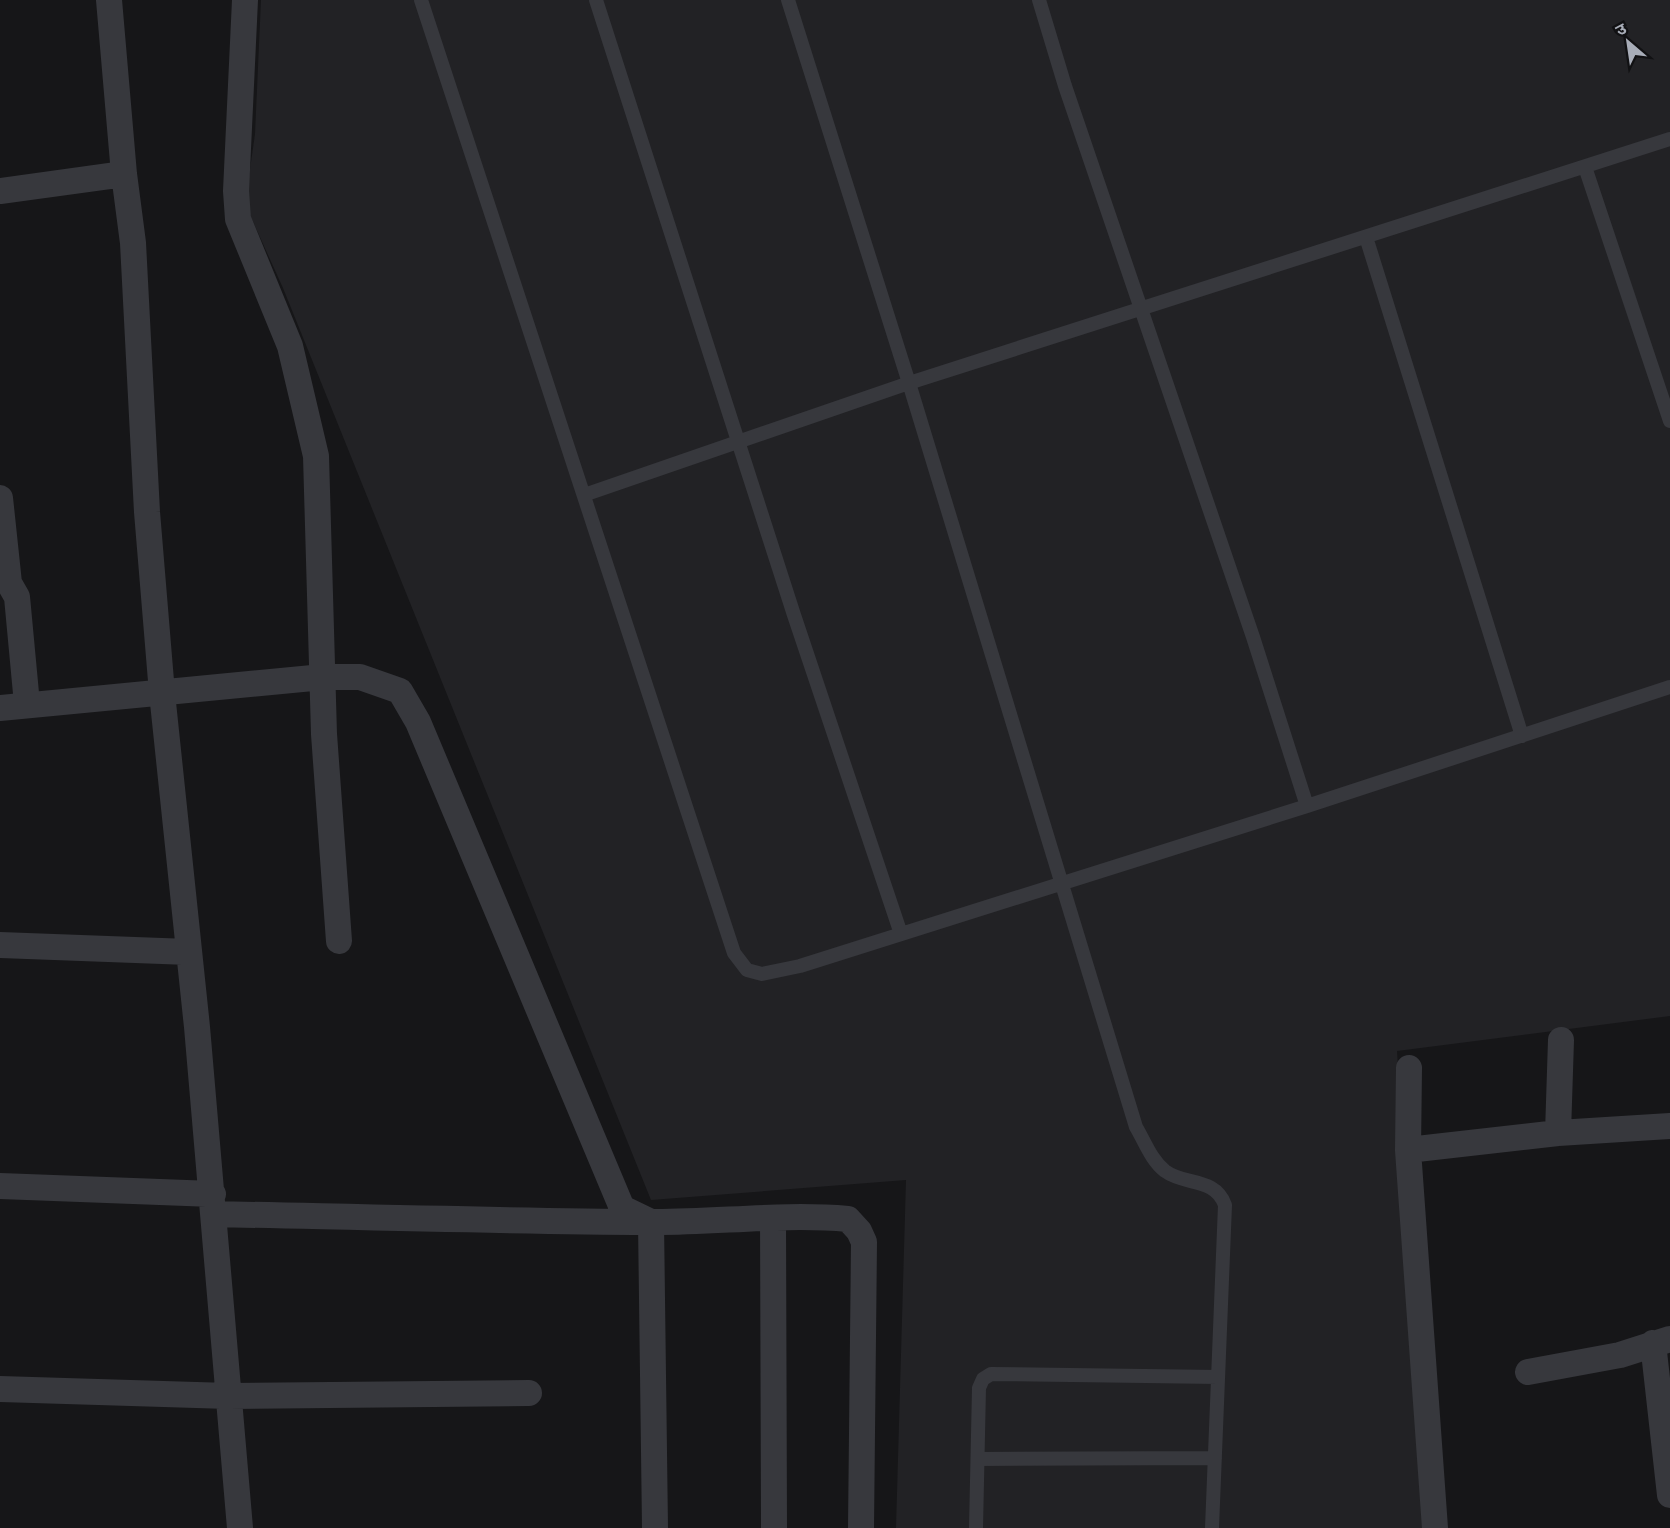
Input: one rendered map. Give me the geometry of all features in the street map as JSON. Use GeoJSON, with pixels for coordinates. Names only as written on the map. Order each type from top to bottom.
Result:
{"type":"FeatureCollection","features":[{"type":"Feature","properties":{"kind":"street"},"geometry":{"type":"LineString","coordinates":[[109,0],[124,174],[134,243],[147,512],[162,693],[214,1204],[240,1528]]}},
{"type":"Feature","properties":{"kind":"street"},"geometry":{"type":"LineString","coordinates":[[245,0],[236,190],[238,219],[290,346],[316,456],[324,734],[339,941]]}},
{"type":"Feature","properties":{"kind":"street"},"geometry":{"type":"LineString","coordinates":[[0,190],[124,174]]}},
{"type":"Feature","properties":{"kind":"street"},"geometry":{"type":"LineString","coordinates":[[0,498],[4,581],[17,597],[27,704]]}},
{"type":"Feature","properties":{"kind":"street"},"geometry":{"type":"LineString","coordinates":[[0,708],[323,677],[360,677],[400,691],[418,722],[622,1208],[651,1222]]}},
{"type":"Feature","properties":{"kind":"street"},"geometry":{"type":"LineString","coordinates":[[0,945],[189,952]]}},
{"type":"Feature","properties":{"kind":"street"},"geometry":{"type":"LineString","coordinates":[[1558,1133],[1561,1040]]}},
{"type":"Feature","properties":{"kind":"street"},"geometry":{"type":"LineString","coordinates":[[1409,1068],[1408,1150],[1435,1528]]}},
{"type":"Feature","properties":{"kind":"street"},"geometry":{"type":"LineString","coordinates":[[1408,1150],[1558,1133],[1670,1126]]}},
{"type":"Feature","properties":{"kind":"street"},"geometry":{"type":"LineString","coordinates":[[0,1186],[214,1204],[651,1222],[828,1217],[848,1219],[859,1231],[864,1242],[861,1528]]}},
{"type":"Feature","properties":{"kind":"street"},"geometry":{"type":"LineString","coordinates":[[773,1218],[774,1528]]}},
{"type":"Feature","properties":{"kind":"street"},"geometry":{"type":"LineString","coordinates":[[651,1222],[654,1528]]}},
{"type":"Feature","properties":{"kind":"street"},"geometry":{"type":"LineString","coordinates":[[1528,1372],[1620,1355],[1662,1341],[1670,1495]]}},
{"type":"Feature","properties":{"kind":"street"},"geometry":{"type":"LineString","coordinates":[[0,1389],[229,1396],[529,1393]]}},
{"type":"Feature","properties":{"kind":"lane"},"geometry":{"type":"LineString","coordinates":[[421,0],[734,953],[747,970],[762,974],[800,966],[1307,806],[1670,687]]}},
{"type":"Feature","properties":{"kind":"lane"},"geometry":{"type":"LineString","coordinates":[[596,0],[901,934]]}},
{"type":"Feature","properties":{"kind":"lane"},"geometry":{"type":"LineString","coordinates":[[788,0],[909,383],[1136,1127],[1155,1162],[1167,1173],[1206,1184],[1222,1196],[1225,1205],[1212,1528]]}},
{"type":"Feature","properties":{"kind":"lane"},"geometry":{"type":"LineString","coordinates":[[1039,0],[1065,86],[1253,637],[1307,806]]}},
{"type":"Feature","properties":{"kind":"lane"},"geometry":{"type":"LineString","coordinates":[[584,495],[909,383],[1670,139]]}},
{"type":"Feature","properties":{"kind":"lane"},"geometry":{"type":"LineString","coordinates":[[1585,167],[1670,421]]}},
{"type":"Feature","properties":{"kind":"lane"},"geometry":{"type":"LineString","coordinates":[[1366,237],[1522,736]]}},
{"type":"Feature","properties":{"kind":"lane"},"geometry":{"type":"LineString","coordinates":[[976,1528],[979,1388],[983,1379],[991,1374],[1218,1377]]}},
{"type":"Feature","properties":{"kind":"lane"},"geometry":{"type":"LineString","coordinates":[[978,1460],[1215,1458]]}},
{"type":"Feature","properties":{"kind":"shaded area"},"geometry":{"type":"Polygon","coordinates":[[[261,0],[1670,0],[1670,1016],[1397,1051],[1426,1528],[896,1528],[906,1180],[651,1200],[283,288],[245,204],[255,134],[261,0]]]}}]}
